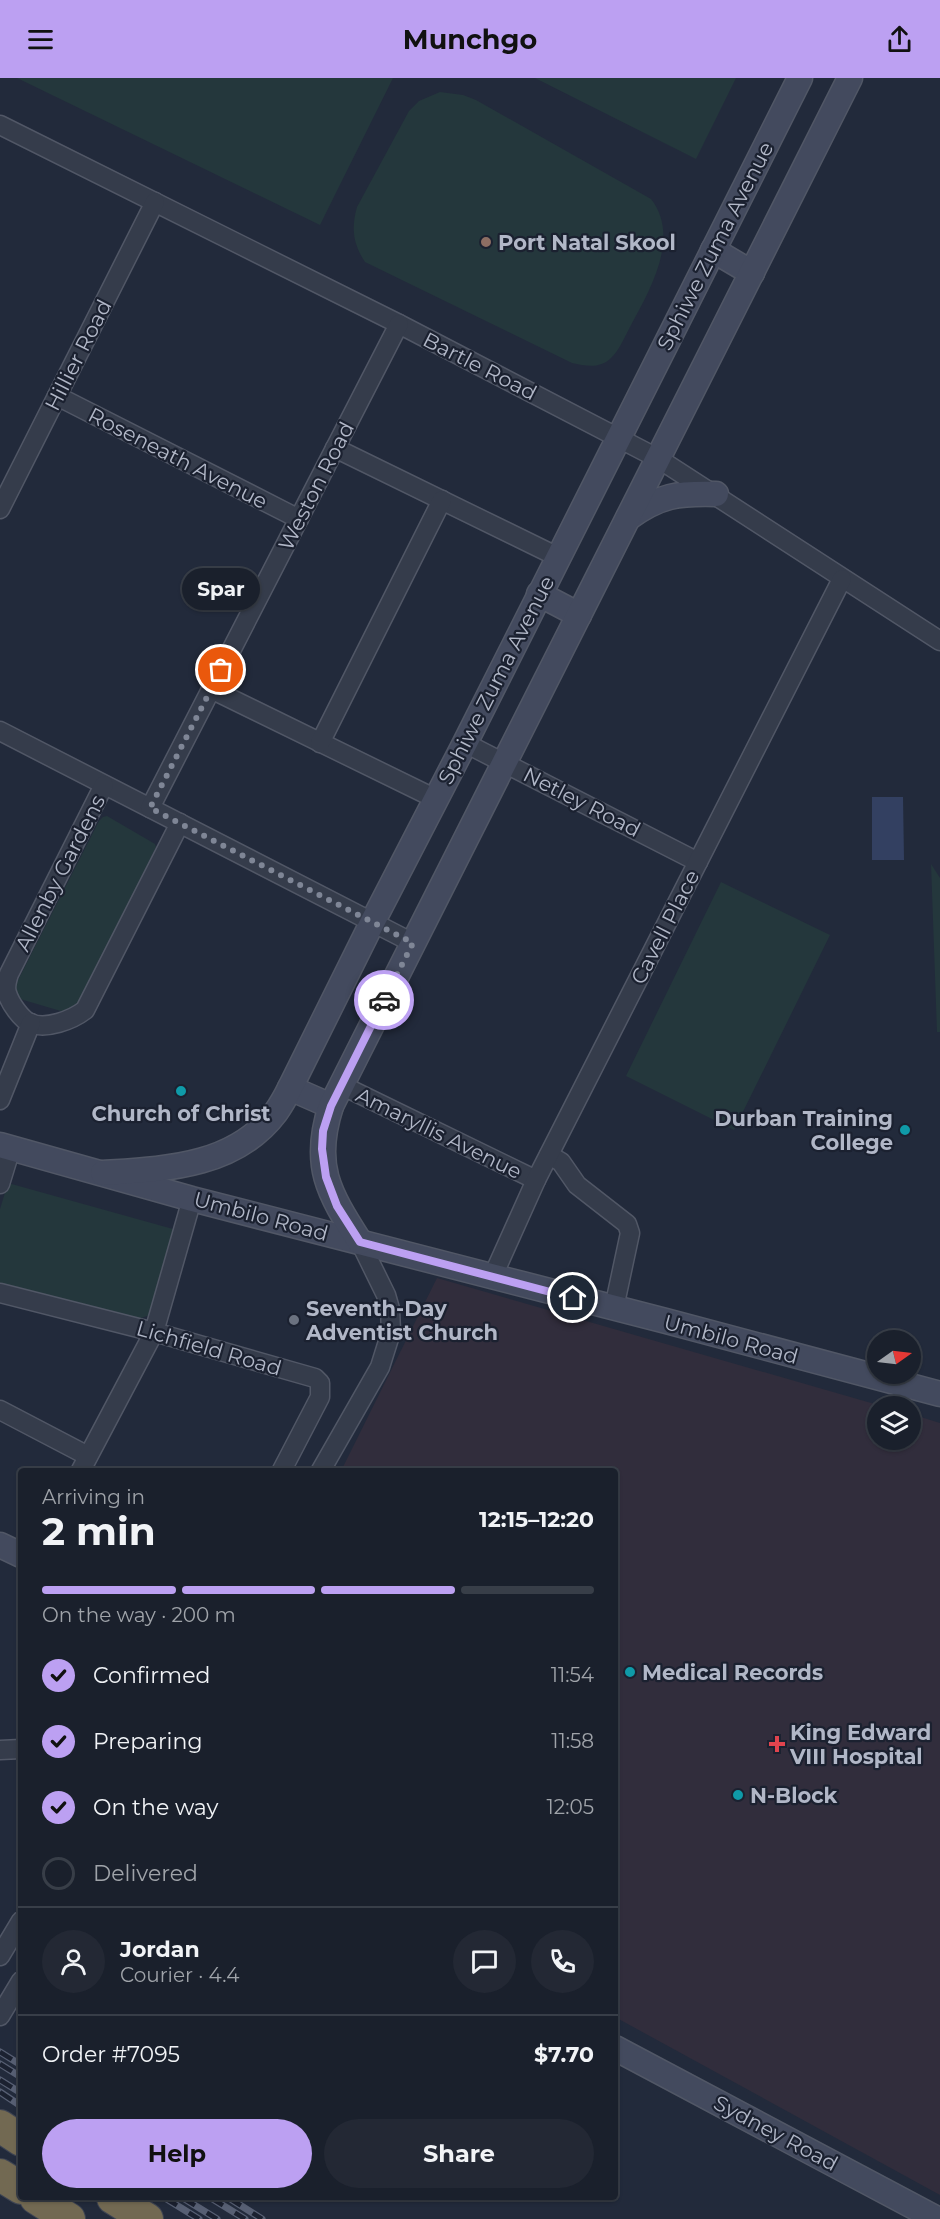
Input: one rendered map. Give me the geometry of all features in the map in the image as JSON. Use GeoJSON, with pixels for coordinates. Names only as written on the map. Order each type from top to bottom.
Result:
{"type":"FeatureCollection","features":[{"type":"Feature","properties":{"kind":"highway"},"geometry":{"type":"LineString","coordinates":[[0,2127],[18,2137]]}},
{"type":"Feature","properties":{"kind":"highway"},"geometry":{"type":"LineString","coordinates":[[0,2175],[18,2186]]}},
{"type":"Feature","properties":{"kind":"highway"},"geometry":{"type":"LineString","coordinates":[[39,2200],[69,2219]]}},
{"type":"Feature","properties":{"kind":"highway"},"geometry":{"type":"LineString","coordinates":[[116,2200],[147,2219]]}},
{"type":"Feature","properties":{"kind":"street","name":"Sphiwe Zuma Avenue"},"geometry":{"type":"LineString","coordinates":[[103,1173],[166,1169],[212,1158],[233,1150],[266,1124],[276,1112],[800,78]]}},
{"type":"Feature","properties":{"kind":"street"},"geometry":{"type":"LineString","coordinates":[[322,1468],[380,1367],[391,1332],[390,1310],[386,1295],[360,1242],[337,1206],[326,1177],[322,1149],[323,1131],[336,1095],[752,273],[842,81]]}},
{"type":"Feature","properties":{"kind":"street","name":"Bartle Road"},"geometry":{"type":"LineString","coordinates":[[0,125],[399,324],[659,459],[940,641]]}},
{"type":"Feature","properties":{"kind":"street","name":"Hillier Road"},"geometry":{"type":"LineString","coordinates":[[0,509],[155,202]]}},
{"type":"Feature","properties":{"kind":"street"},"geometry":{"type":"LineString","coordinates":[[713,250],[752,273]]}},
{"type":"Feature","properties":{"kind":"street","name":"Weston Road"},"geometry":{"type":"LineString","coordinates":[[150,808],[399,324]]}},
{"type":"Feature","properties":{"kind":"street","name":"Roseneath Avenue"},"geometry":{"type":"LineString","coordinates":[[57,396],[299,519]]}},
{"type":"Feature","properties":{"kind":"street"},"geometry":{"type":"LineString","coordinates":[[335,448],[558,556]]}},
{"type":"Feature","properties":{"kind":"street"},"geometry":{"type":"LineString","coordinates":[[627,519],[647,505],[664,497],[684,493],[716,494]]}},
{"type":"Feature","properties":{"kind":"street"},"geometry":{"type":"LineString","coordinates":[[320,742],[442,500]]}},
{"type":"Feature","properties":{"kind":"street","name":"Cavell Place"},"geometry":{"type":"LineString","coordinates":[[492,1278],[536,1180],[842,579]]}},
{"type":"Feature","properties":{"kind":"street"},"geometry":{"type":"LineString","coordinates":[[539,594],[579,615]]}},
{"type":"Feature","properties":{"kind":"street"},"geometry":{"type":"LineString","coordinates":[[211,689],[436,799]]}},
{"type":"Feature","properties":{"kind":"street"},"geometry":{"type":"LineString","coordinates":[[0,731],[413,943]]}},
{"type":"Feature","properties":{"kind":"street","name":"Netley Road"},"geometry":{"type":"LineString","coordinates":[[465,743],[698,862]]}},
{"type":"Feature","properties":{"kind":"street","name":"Allenby Gardens"},"geometry":{"type":"LineString","coordinates":[[31,1023],[15,1008],[7,994],[6,985],[9,974],[104,785]]}},
{"type":"Feature","properties":{"kind":"street"},"geometry":{"type":"LineString","coordinates":[[0,1100],[31,1023],[46,1024],[67,1020],[85,1010],[180,823]]}},
{"type":"Feature","properties":{"kind":"street"},"geometry":{"type":"LineString","coordinates":[[290,1088],[336,1095]]}},
{"type":"Feature","properties":{"kind":"street","name":"Amaryllis Avenue"},"geometry":{"type":"LineString","coordinates":[[336,1095],[536,1180]]}},
{"type":"Feature","properties":{"kind":"street"},"geometry":{"type":"LineString","coordinates":[[0,1184],[5,1146]]}},
{"type":"Feature","properties":{"kind":"street","name":"Umbilo Road"},"geometry":{"type":"LineString","coordinates":[[5,1146],[192,1199],[940,1394]]}},
{"type":"Feature","properties":{"kind":"street","name":"Amaryllis Avenue"},"geometry":{"type":"LineString","coordinates":[[549,1155],[561,1162],[577,1185],[627,1224],[629,1228],[630,1233],[614,1308]]}},
{"type":"Feature","properties":{"kind":"street"},"geometry":{"type":"LineString","coordinates":[[0,1410],[84,1464],[154,1332],[192,1199]]}},
{"type":"Feature","properties":{"kind":"street","name":"Lichfield Road"},"geometry":{"type":"LineString","coordinates":[[0,1293],[154,1332],[315,1378],[320,1383],[320,1397],[283,1468]]}},
{"type":"Feature","properties":{"kind":"street"},"geometry":{"type":"LineString","coordinates":[[0,1545],[18,1554]]}},
{"type":"Feature","properties":{"kind":"street"},"geometry":{"type":"LineString","coordinates":[[0,1750],[18,1749]]}},
{"type":"Feature","properties":{"kind":"street"},"geometry":{"type":"LineString","coordinates":[[0,1956],[18,1926]]}},
{"type":"Feature","properties":{"kind":"street"},"geometry":{"type":"LineString","coordinates":[[0,2016],[18,1986]]}},
{"type":"Feature","properties":{"kind":"street","name":"Sydney Road"},"geometry":{"type":"LineString","coordinates":[[618,2050],[937,2219]]}},
{"type":"Feature","properties":{"kind":"shaded area","name":"King Edward VIII Hospital"},"geometry":{"type":"Polygon","coordinates":[[[437,1278],[867,1402],[867,1450],[921,1450],[921,1417],[940,1423],[940,2195],[618,2019],[618,1468],[342,1468],[437,1278]]]}},
{"type":"Feature","properties":{"kind":"green space"},"geometry":{"type":"Polygon","coordinates":[[[17,78],[393,78],[320,225],[17,78]]]}},
{"type":"Feature","properties":{"kind":"green space"},"geometry":{"type":"Polygon","coordinates":[[[535,78],[736,78],[696,159],[535,78]]]}},
{"type":"Feature","properties":{"kind":"green space"},"geometry":{"type":"Polygon","coordinates":[[[440,92],[463,95],[476,100],[651,199],[660,214],[663,230],[663,246],[659,263],[646,297],[622,343],[607,361],[593,366],[572,363],[365,262],[354,236],[357,207],[409,111],[419,101],[440,92]]]}},
{"type":"Feature","properties":{"kind":"green space"},"geometry":{"type":"Polygon","coordinates":[[[107,816],[155,844],[156,847],[79,1005],[64,1012],[20,999],[15,986],[99,821],[107,816]]]}},
{"type":"Feature","properties":{"kind":"green space"},"geometry":{"type":"Polygon","coordinates":[[[931,864],[940,878],[940,1032],[937,1032],[931,864]]]}},
{"type":"Feature","properties":{"kind":"green space"},"geometry":{"type":"Polygon","coordinates":[[[721,882],[830,935],[734,1130],[626,1076],[721,882]]]}},
{"type":"Feature","properties":{"kind":"green space"},"geometry":{"type":"Polygon","coordinates":[[[8,1183],[173,1229],[150,1315],[135,1320],[0,1283],[0,1209],[8,1183]]]}},
{"type":"Feature","properties":{"kind":"water"},"geometry":{"type":"Polygon","coordinates":[[[872,797],[903,797],[904,860],[872,860],[872,797]]]}},
{"type":"Feature","properties":{"kind":"railway"},"geometry":{"type":"LineString","coordinates":[[0,2052],[18,2063]]}},
{"type":"Feature","properties":{"kind":"railway"},"geometry":{"type":"LineString","coordinates":[[0,2064],[18,2075]]}},
{"type":"Feature","properties":{"kind":"railway"},"geometry":{"type":"LineString","coordinates":[[0,2080],[18,2091]]}},
{"type":"Feature","properties":{"kind":"railway"},"geometry":{"type":"LineString","coordinates":[[0,2092],[18,2104]]}},
{"type":"Feature","properties":{"kind":"railway"},"geometry":{"type":"LineString","coordinates":[[168,2200],[199,2219]]}},
{"type":"Feature","properties":{"kind":"railway"},"geometry":{"type":"LineString","coordinates":[[186,2200],[217,2219]]}},
{"type":"Feature","properties":{"kind":"railway"},"geometry":{"type":"LineString","coordinates":[[214,2200],[245,2219]]}},
{"type":"Feature","properties":{"kind":"railway"},"geometry":{"type":"LineString","coordinates":[[232,2200],[262,2219]]}},
{"type":"Feature","properties":{"kind":"way so far"},"geometry":{"type":"LineString","coordinates":[[221,670],[150,808],[413,943],[384,1000]]}},
{"type":"Feature","properties":{"kind":"place","name":"Port Natal Skool"},"geometry":{"type":"Point","coordinates":[486,242]}},
{"type":"Feature","properties":{"kind":"place","name":"Spar"},"geometry":{"type":"Point","coordinates":[221,670]}},
{"type":"Feature","properties":{"kind":"place","name":"Church of Christ"},"geometry":{"type":"Point","coordinates":[181,1091]}},
{"type":"Feature","properties":{"kind":"place","name":"Durban Training College"},"geometry":{"type":"Point","coordinates":[905,1130]}},
{"type":"Feature","properties":{"kind":"place","name":"Seventh-Day Adventist Church"},"geometry":{"type":"Point","coordinates":[294,1320]}},
{"type":"Feature","properties":{"kind":"place","name":"Medical Records"},"geometry":{"type":"Point","coordinates":[630,1672]}},
{"type":"Feature","properties":{"kind":"place","name":"King Edward VIII Hospital"},"geometry":{"type":"Point","coordinates":[777,1744]}},
{"type":"Feature","properties":{"kind":"place","name":"N-Block"},"geometry":{"type":"Point","coordinates":[738,1795]}},
{"type":"Feature","properties":{"kind":"route"},"geometry":{"type":"LineString","coordinates":[[384,1000],[331,1106],[323,1131],[322,1149],[326,1177],[337,1206],[360,1242],[573,1298]]}}]}
